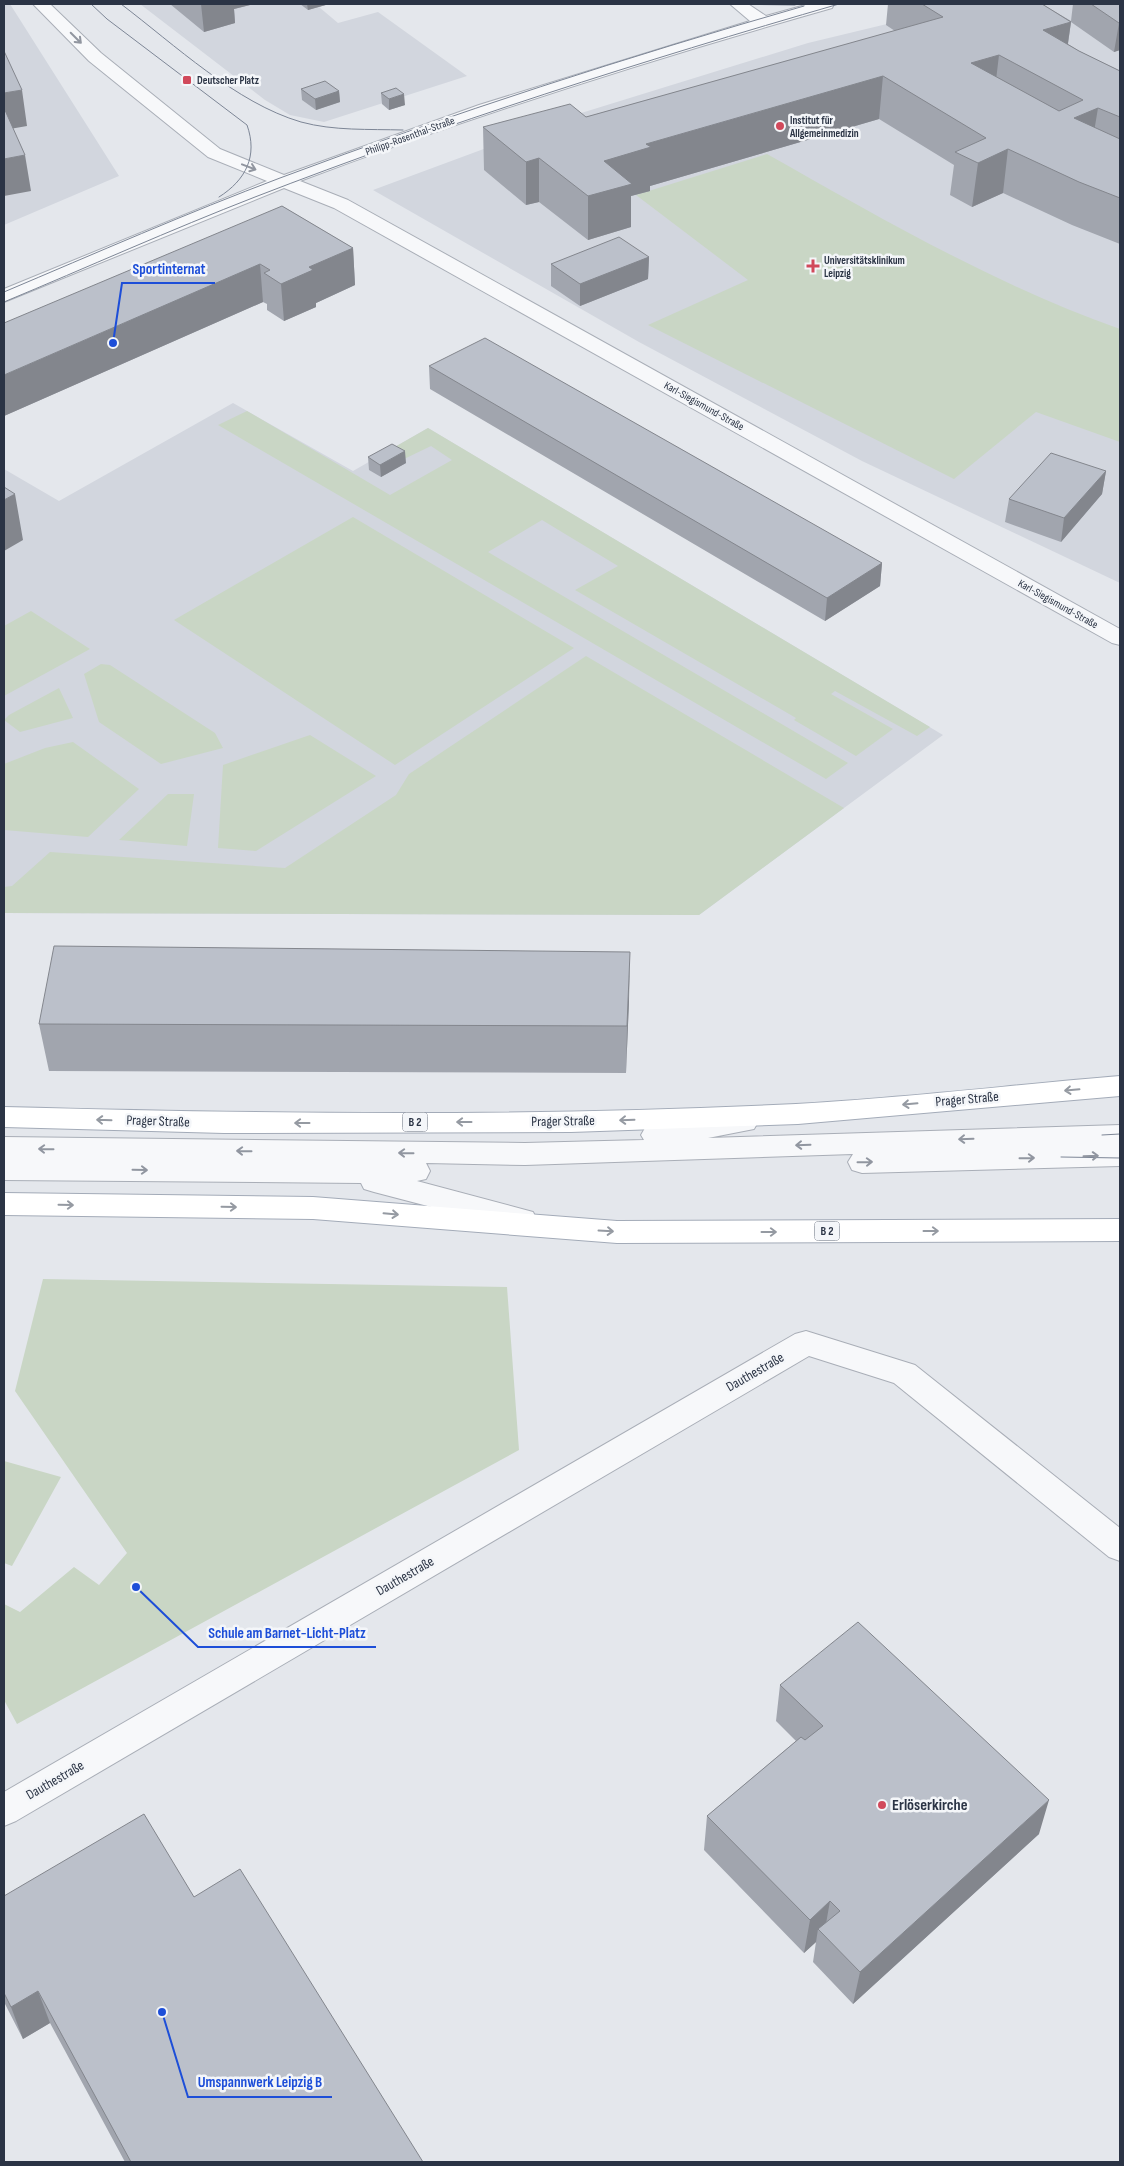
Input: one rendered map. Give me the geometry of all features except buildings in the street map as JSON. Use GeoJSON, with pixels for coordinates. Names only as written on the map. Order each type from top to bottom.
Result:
{"type":"FeatureCollection","features":[{"type":"Feature","properties":{"kind":"main road","name":"Prager Straße"},"geometry":{"type":"LineString","coordinates":[[4,1117],[224,1123],[531,1122],[798,1114],[1120,1086]]}},
{"type":"Feature","properties":{"kind":"main road","name":"B 2"},"geometry":{"type":"LineString","coordinates":[[4,1204],[313,1208],[558,1229],[618,1232],[1120,1230]]}},
{"type":"Feature","properties":{"kind":"street"},"geometry":{"type":"LineString","coordinates":[[41,4],[95,57],[214,153],[285,181]]}},
{"type":"Feature","properties":{"kind":"street"},"geometry":{"type":"LineString","coordinates":[[738,4],[763,22]]}},
{"type":"Feature","properties":{"kind":"street","name":"Philipp-Rosenthal-Straße"},"geometry":{"type":"LineString","coordinates":[[4,296],[285,181],[529,94],[826,4]]}},
{"type":"Feature","properties":{"kind":"street","name":"Karl-Siegismund-Straße"},"geometry":{"type":"LineString","coordinates":[[285,181],[350,208],[1120,638]]}},
{"type":"Feature","properties":{"kind":"street"},"geometry":{"type":"LineString","coordinates":[[525,1154],[798,1114]]}},
{"type":"Feature","properties":{"kind":"street"},"geometry":{"type":"LineString","coordinates":[[4,1148],[525,1154],[1120,1135]]}},
{"type":"Feature","properties":{"kind":"street"},"geometry":{"type":"LineString","coordinates":[[4,1169],[344,1173],[1120,1155]]}},
{"type":"Feature","properties":{"kind":"street"},"geometry":{"type":"LineString","coordinates":[[344,1173],[558,1229]]}},
{"type":"Feature","properties":{"kind":"street","name":"Dauthestraße"},"geometry":{"type":"LineString","coordinates":[[4,1810],[806,1343],[904,1374],[1120,1547]]}},
{"type":"Feature","properties":{"kind":"shaded area"},"geometry":{"type":"Polygon","coordinates":[[[4,4],[10,4],[119,176],[4,225],[4,4]]]}},
{"type":"Feature","properties":{"kind":"shaded area"},"geometry":{"type":"Polygon","coordinates":[[[140,4],[330,4],[319,7],[338,23],[378,12],[467,76],[324,122],[290,115],[265,100],[140,4]]]}},
{"type":"Feature","properties":{"kind":"shaded area","name":"Universitätsklinikum Leipzig"},"geometry":{"type":"Polygon","coordinates":[[[970,4],[1120,4],[1120,583],[862,461],[639,342],[373,190],[578,114],[808,43],[970,4]]]}},
{"type":"Feature","properties":{"kind":"shaded area"},"geometry":{"type":"Polygon","coordinates":[[[233,403],[353,471],[428,428],[943,735],[699,915],[4,913],[4,469],[59,501],[233,403]]]}},
{"type":"Feature","properties":{"kind":"green space"},"geometry":{"type":"Polygon","coordinates":[[[767,154],[897,226],[984,271],[1074,312],[1120,329],[1120,442],[1036,412],[954,479],[648,325],[748,280],[636,195],[767,154]]]}},
{"type":"Feature","properties":{"kind":"green space"},"geometry":{"type":"Polygon","coordinates":[[[247,411],[390,495],[452,460],[431,446],[400,461],[386,452],[428,428],[930,727],[917,736],[835,691],[831,694],[893,729],[856,756],[794,720],[796,718],[575,590],[618,566],[542,520],[488,552],[848,763],[826,779],[218,425],[247,411]]]}},
{"type":"Feature","properties":{"kind":"green space"},"geometry":{"type":"Polygon","coordinates":[[[353,517],[574,648],[395,765],[174,620],[353,517]]]}},
{"type":"Feature","properties":{"kind":"green space"},"geometry":{"type":"Polygon","coordinates":[[[31,611],[90,649],[4,696],[4,626],[31,611]]]}},
{"type":"Feature","properties":{"kind":"green space"},"geometry":{"type":"Polygon","coordinates":[[[586,656],[844,808],[699,915],[4,913],[4,887],[12,886],[50,852],[285,868],[396,795],[409,774],[586,656]]]}},
{"type":"Feature","properties":{"kind":"green space"},"geometry":{"type":"Polygon","coordinates":[[[101,664],[110,665],[215,733],[223,748],[161,764],[99,722],[84,674],[101,664]]]}},
{"type":"Feature","properties":{"kind":"green space"},"geometry":{"type":"Polygon","coordinates":[[[59,688],[73,718],[20,732],[4,720],[9,715],[59,688]]]}},
{"type":"Feature","properties":{"kind":"green space"},"geometry":{"type":"Polygon","coordinates":[[[310,735],[376,776],[256,851],[218,848],[223,765],[310,735]]]}},
{"type":"Feature","properties":{"kind":"green space"},"geometry":{"type":"Polygon","coordinates":[[[73,742],[139,789],[88,837],[4,830],[4,764],[45,748],[73,742]]]}},
{"type":"Feature","properties":{"kind":"green space"},"geometry":{"type":"Polygon","coordinates":[[[168,794],[194,794],[187,846],[119,840],[168,794]]]}},
{"type":"Feature","properties":{"kind":"green space"},"geometry":{"type":"Polygon","coordinates":[[[43,1279],[507,1287],[519,1450],[17,1724],[4,1700],[4,1604],[20,1612],[74,1567],[99,1585],[127,1553],[15,1391],[43,1279]]]}},
{"type":"Feature","properties":{"kind":"green space"},"geometry":{"type":"Polygon","coordinates":[[[4,1461],[61,1477],[12,1566],[4,1563],[4,1461]]]}},
{"type":"Feature","properties":{"kind":"tram line"},"geometry":{"type":"LineString","coordinates":[[91,4],[107,19],[247,125],[251,147],[247,166],[243,175],[236,183],[219,197]]}},
{"type":"Feature","properties":{"kind":"tram line"},"geometry":{"type":"LineString","coordinates":[[121,4],[207,71],[253,101],[277,113],[301,122],[326,127],[403,130]]}},
{"type":"Feature","properties":{"kind":"tram line"},"geometry":{"type":"LineString","coordinates":[[722,4],[795,5]]}},
{"type":"Feature","properties":{"kind":"tram line"},"geometry":{"type":"LineString","coordinates":[[4,302],[160,235],[399,144],[545,94],[839,4]]}},
{"type":"Feature","properties":{"kind":"tram line"},"geometry":{"type":"LineString","coordinates":[[4,292],[211,205],[345,154],[540,87],[804,6]]}},
{"type":"Feature","properties":{"kind":"tram line"},"geometry":{"type":"LineString","coordinates":[[1102,1135],[1120,1134]]}},
{"type":"Feature","properties":{"kind":"tram line"},"geometry":{"type":"LineString","coordinates":[[1061,1157],[1120,1158]]}},
{"type":"Feature","properties":{"kind":"place","name":"Deutscher Platz"},"geometry":{"type":"Point","coordinates":[187,80]}},
{"type":"Feature","properties":{"kind":"place","name":"Institut für Allgemeinmedizin"},"geometry":{"type":"Point","coordinates":[780,126]}},
{"type":"Feature","properties":{"kind":"place","name":"Universitätsklinikum Leipzig"},"geometry":{"type":"Point","coordinates":[813,266]}},
{"type":"Feature","properties":{"kind":"place","name":"Sportinternat"},"geometry":{"type":"Point","coordinates":[113,343]}},
{"type":"Feature","properties":{"kind":"place","name":"Schule am Barnet-Licht-Platz"},"geometry":{"type":"Point","coordinates":[136,1587]}},
{"type":"Feature","properties":{"kind":"place","name":"Erlöserkirche"},"geometry":{"type":"Point","coordinates":[882,1805]}},
{"type":"Feature","properties":{"kind":"place","name":"Umspannwerk Leipzig B"},"geometry":{"type":"Point","coordinates":[162,2012]}}]}
